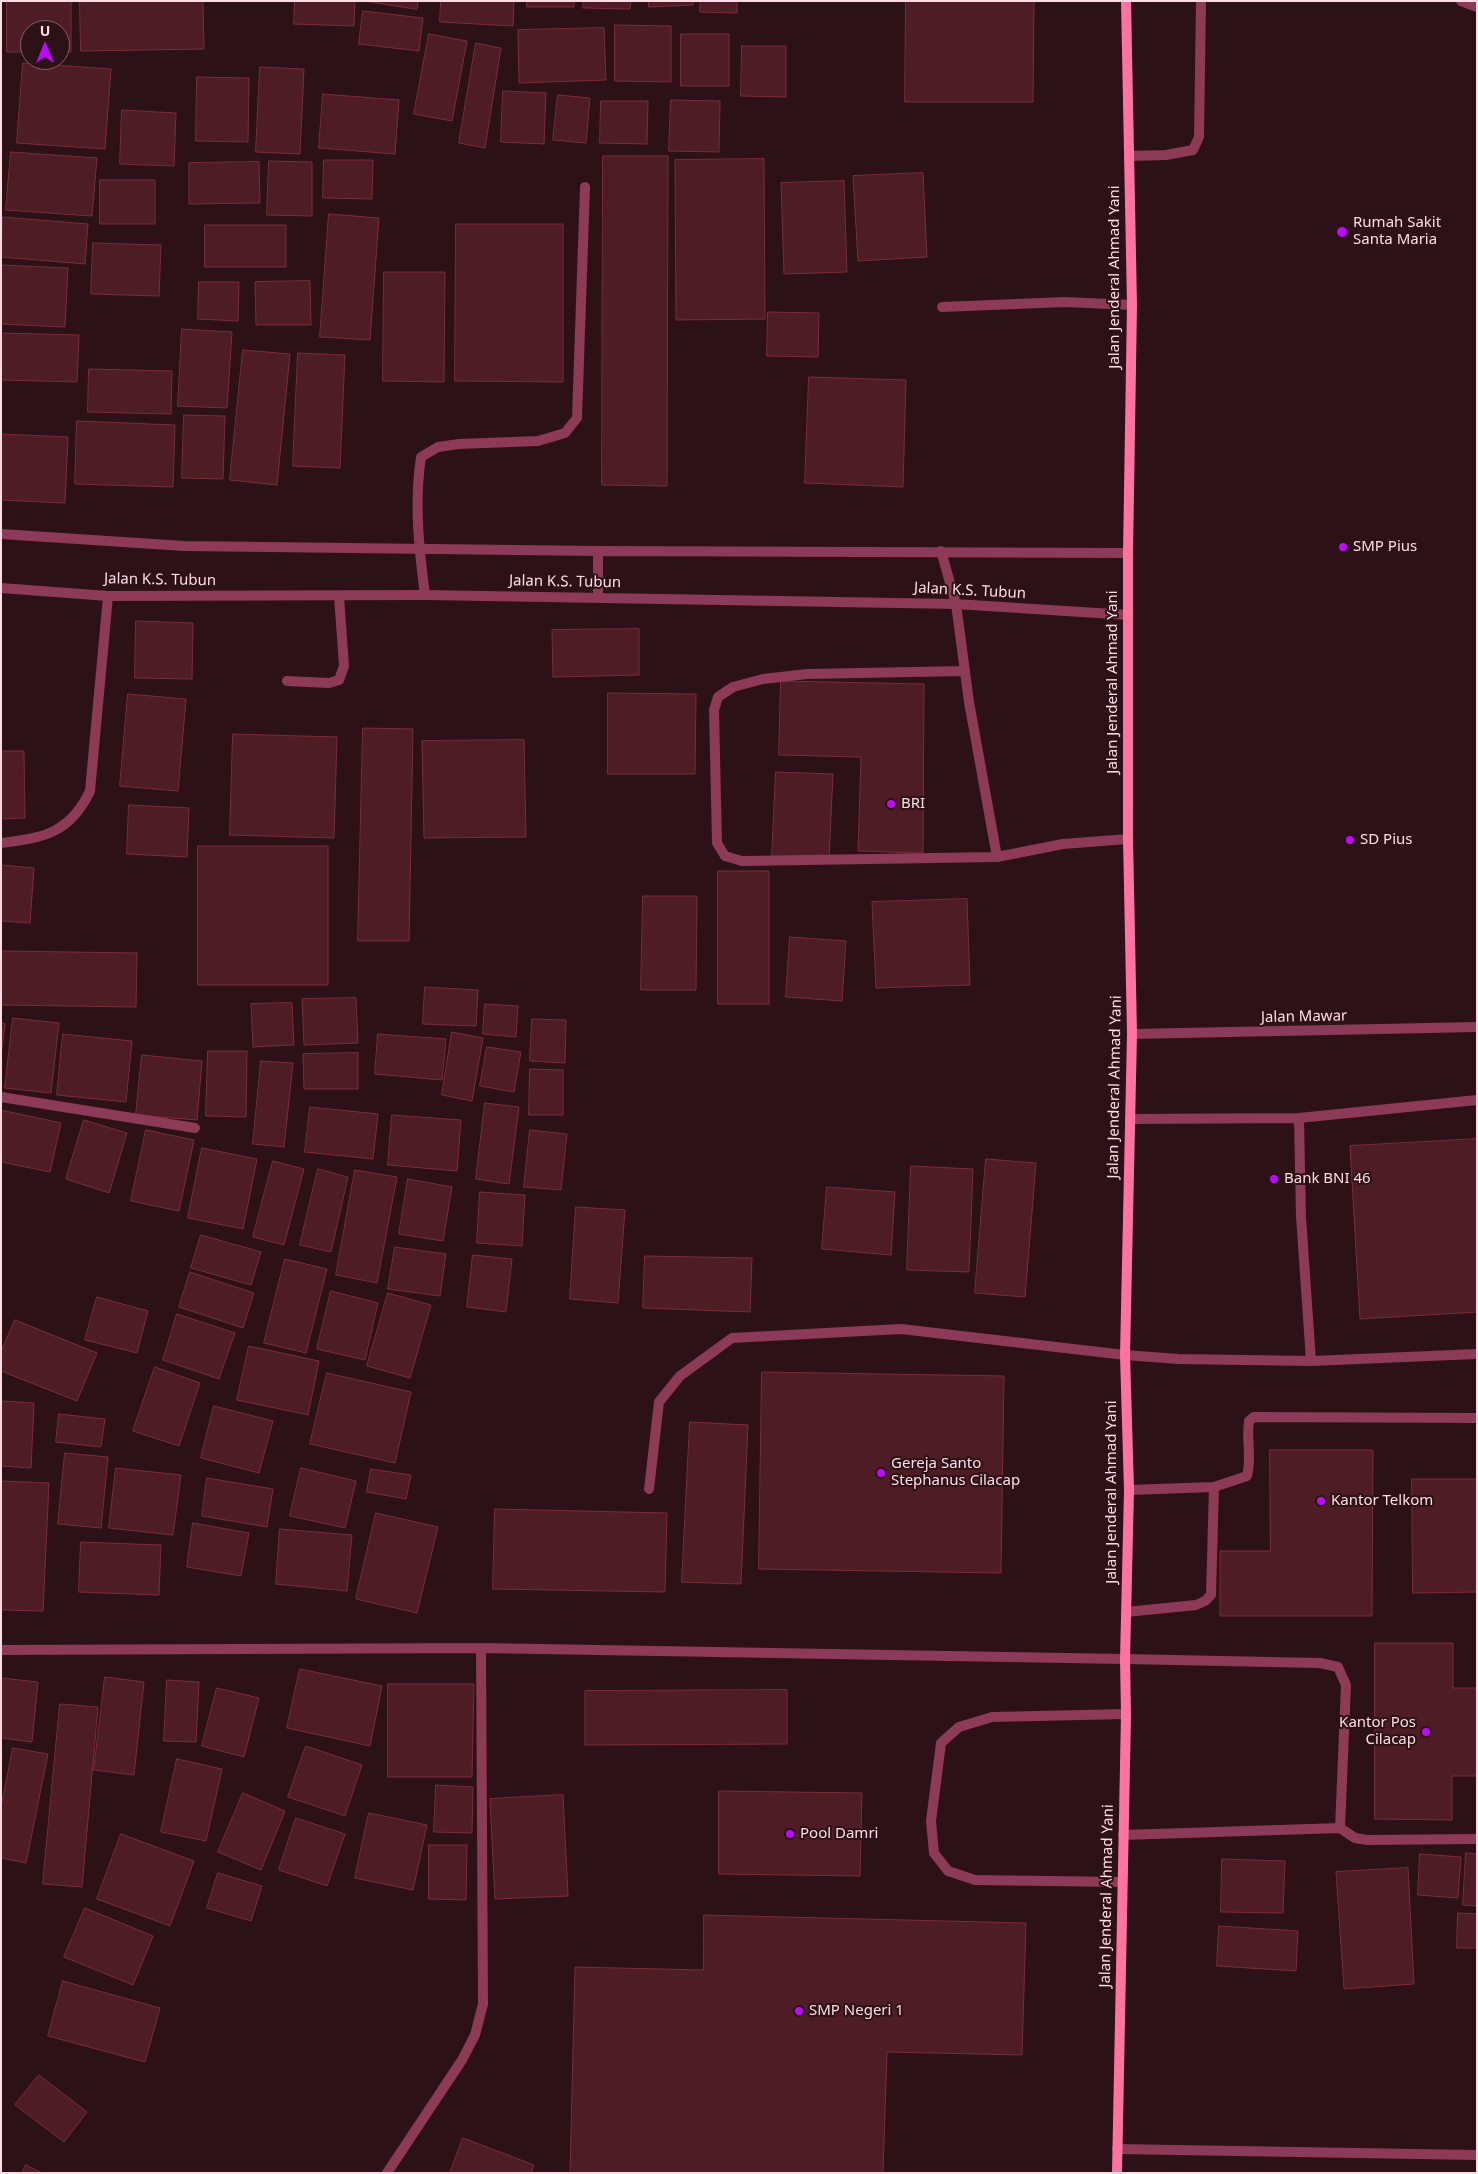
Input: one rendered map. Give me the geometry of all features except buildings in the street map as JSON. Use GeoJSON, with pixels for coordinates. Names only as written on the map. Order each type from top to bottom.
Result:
{"type":"FeatureCollection","features":[{"type":"Feature","properties":{"kind":"main road","name":"Jalan Jenderal Ahmad Yani"},"geometry":{"type":"LineString","coordinates":[[1117,2173],[1129,1490],[1125,1355],[1132,1034],[1128,839],[1128,553],[1132,304],[1126,1]]}},
{"type":"Feature","properties":{"kind":"street"},"geometry":{"type":"LineString","coordinates":[[1129,156],[1193,150],[1196,144],[1198,137],[1202,1]]}},
{"type":"Feature","properties":{"kind":"street"},"geometry":{"type":"LineString","coordinates":[[1462,1],[1477,8]]}},
{"type":"Feature","properties":{"kind":"street"},"geometry":{"type":"LineString","coordinates":[[425,595],[419,549],[417,482],[421,457],[438,448],[459,444],[538,441],[565,433],[577,418],[585,187]]}},
{"type":"Feature","properties":{"kind":"street"},"geometry":{"type":"LineString","coordinates":[[942,307],[1066,302],[1132,304]]}},
{"type":"Feature","properties":{"kind":"street","name":"Jalan K.S. Tubun"},"geometry":{"type":"LineString","coordinates":[[1,534],[184,546],[598,551],[1128,553]]}},
{"type":"Feature","properties":{"kind":"street"},"geometry":{"type":"LineString","coordinates":[[598,551],[598,597]]}},
{"type":"Feature","properties":{"kind":"street"},"geometry":{"type":"LineString","coordinates":[[941,551],[956,604],[965,670],[997,856]]}},
{"type":"Feature","properties":{"kind":"street","name":"Jalan K.S. Tubun"},"geometry":{"type":"LineString","coordinates":[[1,588],[108,596],[425,595],[956,604],[1128,615]]}},
{"type":"Feature","properties":{"kind":"street"},"geometry":{"type":"LineString","coordinates":[[1,843],[31,840],[54,831],[80,811],[90,791],[108,596]]}},
{"type":"Feature","properties":{"kind":"street"},"geometry":{"type":"LineString","coordinates":[[287,681],[329,683],[339,680],[344,666],[339,596]]}},
{"type":"Feature","properties":{"kind":"street"},"geometry":{"type":"LineString","coordinates":[[965,670],[807,674],[763,679],[733,687],[718,698],[714,710],[716,843],[725,856],[742,861],[997,856],[1063,844],[1128,839]]}},
{"type":"Feature","properties":{"kind":"street","name":"Jalan Mawar"},"geometry":{"type":"LineString","coordinates":[[1132,1034],[1477,1027]]}},
{"type":"Feature","properties":{"kind":"street"},"geometry":{"type":"LineString","coordinates":[[1,1098],[195,1128]]}},
{"type":"Feature","properties":{"kind":"street"},"geometry":{"type":"LineString","coordinates":[[1130,1119],[1299,1118],[1477,1100]]}},
{"type":"Feature","properties":{"kind":"street"},"geometry":{"type":"LineString","coordinates":[[1299,1118],[1301,1217],[1312,1361]]}},
{"type":"Feature","properties":{"kind":"street"},"geometry":{"type":"LineString","coordinates":[[649,1489],[659,1402],[680,1376],[732,1338],[901,1329],[1125,1355],[1178,1359],[1312,1361],[1477,1354]]}},
{"type":"Feature","properties":{"kind":"street"},"geometry":{"type":"LineString","coordinates":[[1129,1490],[1214,1487],[1247,1476],[1250,1464],[1249,1421],[1254,1417],[1477,1418]]}},
{"type":"Feature","properties":{"kind":"street"},"geometry":{"type":"LineString","coordinates":[[1126,1612],[1196,1605],[1205,1601],[1211,1595],[1214,1487]]}},
{"type":"Feature","properties":{"kind":"street"},"geometry":{"type":"LineString","coordinates":[[387,2173],[462,2060],[474,2035],[483,2004],[481,1648]]}},
{"type":"Feature","properties":{"kind":"street"},"geometry":{"type":"LineString","coordinates":[[1,1650],[481,1648],[1320,1663],[1338,1667],[1346,1685],[1340,1828]]}},
{"type":"Feature","properties":{"kind":"street"},"geometry":{"type":"LineString","coordinates":[[1121,1882],[975,1880],[948,1871],[934,1853],[931,1821],[941,1743],[958,1727],[992,1717],[1126,1714]]}},
{"type":"Feature","properties":{"kind":"street"},"geometry":{"type":"LineString","coordinates":[[1123,1834],[1340,1828],[1354,1838],[1367,1840],[1477,1839]]}},
{"type":"Feature","properties":{"kind":"street"},"geometry":{"type":"LineString","coordinates":[[1117,2149],[1477,2155]]}},
{"type":"Feature","properties":{"kind":"place","name":"Rumah Sakit Santa Maria"},"geometry":{"type":"Point","coordinates":[1342,232]}},
{"type":"Feature","properties":{"kind":"place","name":"SMP Pius"},"geometry":{"type":"Point","coordinates":[1343,547]}},
{"type":"Feature","properties":{"kind":"place","name":"BRI"},"geometry":{"type":"Point","coordinates":[891,804]}},
{"type":"Feature","properties":{"kind":"place","name":"SD Pius"},"geometry":{"type":"Point","coordinates":[1350,840]}},
{"type":"Feature","properties":{"kind":"place","name":"Bank BNI 46"},"geometry":{"type":"Point","coordinates":[1274,1179]}},
{"type":"Feature","properties":{"kind":"place","name":"Gereja Santo Stephanus Cilacap"},"geometry":{"type":"Point","coordinates":[881,1473]}},
{"type":"Feature","properties":{"kind":"place","name":"Kantor Telkom"},"geometry":{"type":"Point","coordinates":[1321,1501]}},
{"type":"Feature","properties":{"kind":"place","name":"Kantor Pos Cilacap"},"geometry":{"type":"Point","coordinates":[1426,1732]}},
{"type":"Feature","properties":{"kind":"place","name":"Pool Damri"},"geometry":{"type":"Point","coordinates":[790,1834]}},
{"type":"Feature","properties":{"kind":"place","name":"SMP Negeri 1"},"geometry":{"type":"Point","coordinates":[799,2011]}}]}
